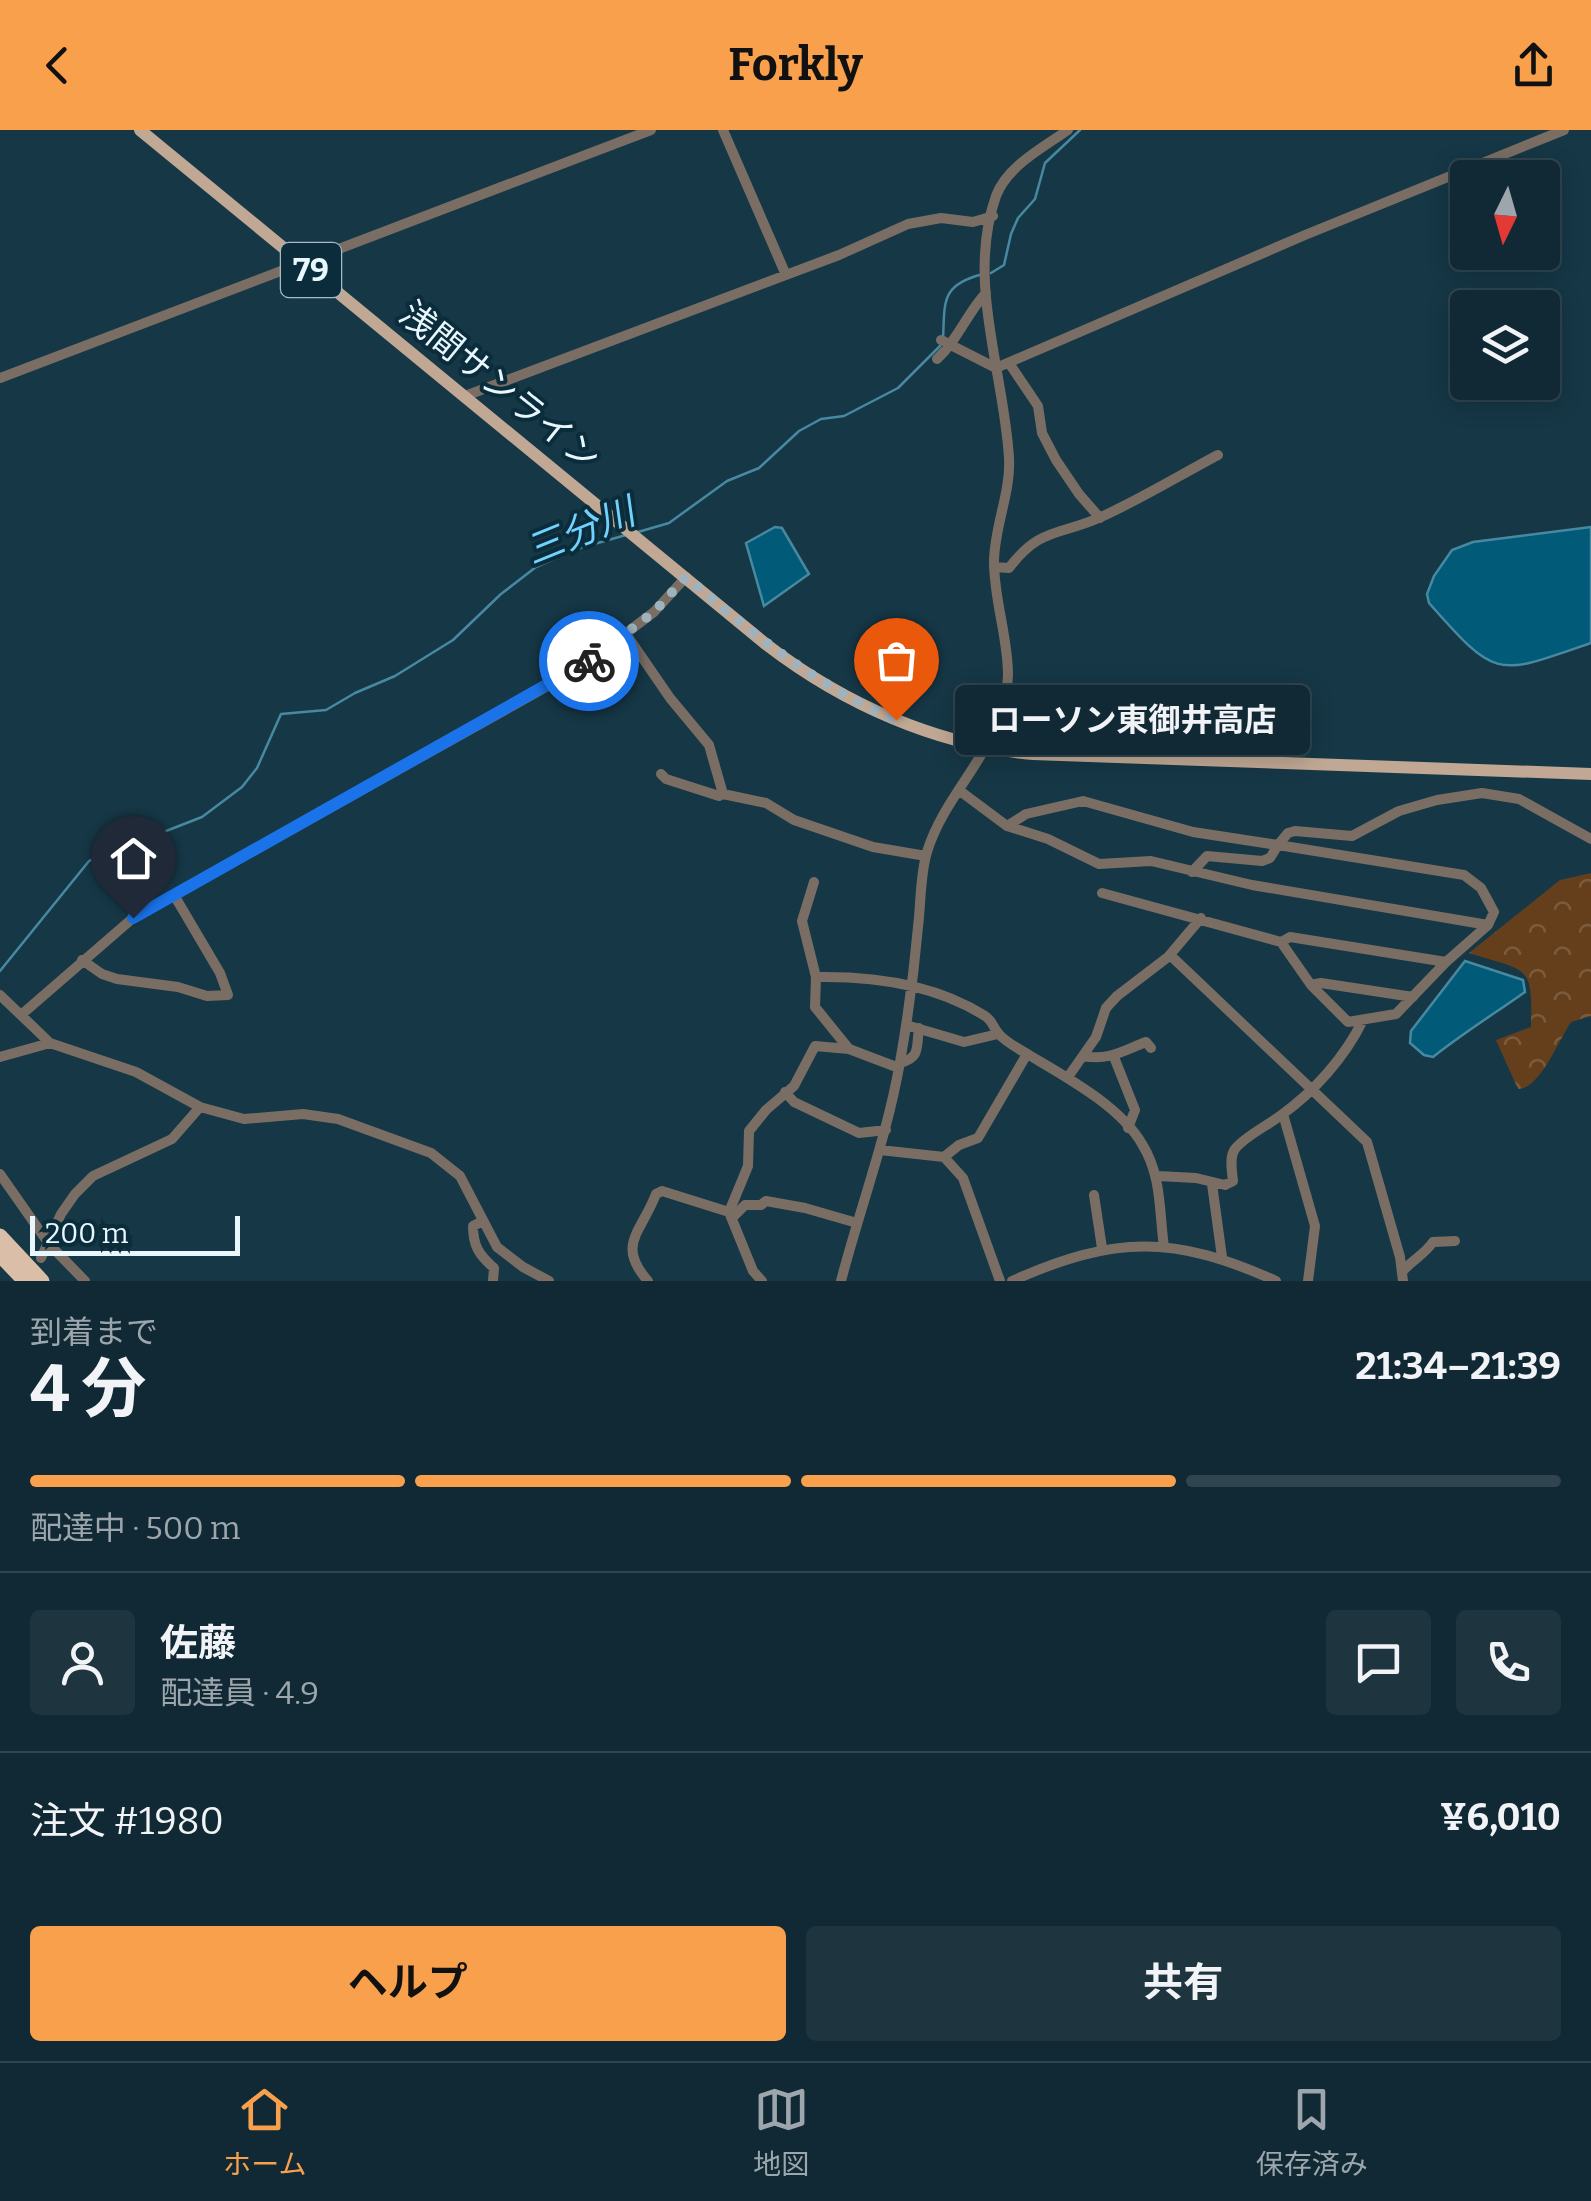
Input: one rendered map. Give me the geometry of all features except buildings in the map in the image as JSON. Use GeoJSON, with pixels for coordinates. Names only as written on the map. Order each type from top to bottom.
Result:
{"type":"FeatureCollection","features":[{"type":"Feature","properties":{"kind":"highway"},"geometry":{"type":"LineString","coordinates":[[0,1236],[42,1281]]}},
{"type":"Feature","properties":{"kind":"highway"},"geometry":{"type":"LineString","coordinates":[[0,1254],[24,1281]]}},
{"type":"Feature","properties":{"kind":"main road","name":"浅間サンライン"},"geometry":{"type":"LineString","coordinates":[[140,130],[779,654],[835,690],[896,720],[987,748],[1096,758],[1591,774]]}},
{"type":"Feature","properties":{"kind":"street"},"geometry":{"type":"LineString","coordinates":[[0,378],[651,130]]}},
{"type":"Feature","properties":{"kind":"street"},"geometry":{"type":"LineString","coordinates":[[723,130],[786,275]]}},
{"type":"Feature","properties":{"kind":"street"},"geometry":{"type":"LineString","coordinates":[[841,1281],[886,1130],[899,1066],[926,856],[943,817],[987,748],[1005,701],[1008,681],[994,567],[995,535],[1010,462],[986,293],[985,261],[992,216],[1002,183],[1068,130]]}},
{"type":"Feature","properties":{"kind":"street"},"geometry":{"type":"LineString","coordinates":[[946,342],[996,368],[1305,235],[1564,130]]}},
{"type":"Feature","properties":{"kind":"street"},"geometry":{"type":"LineString","coordinates":[[465,396],[786,275],[908,224],[941,218],[973,222],[992,216]]}},
{"type":"Feature","properties":{"kind":"street"},"geometry":{"type":"LineString","coordinates":[[936,359],[986,293]]}},
{"type":"Feature","properties":{"kind":"street"},"geometry":{"type":"LineString","coordinates":[[1009,363],[1038,406],[1042,433],[1056,460],[1100,518]]}},
{"type":"Feature","properties":{"kind":"street"},"geometry":{"type":"LineString","coordinates":[[994,567],[1009,568],[1025,547],[1045,534],[1100,518],[1218,455]]}},
{"type":"Feature","properties":{"kind":"street"},"geometry":{"type":"LineString","coordinates":[[21,1016],[133,918],[580,668],[654,612],[686,577]]}},
{"type":"Feature","properties":{"kind":"street"},"geometry":{"type":"LineString","coordinates":[[626,634],[670,698],[709,744],[723,794]]}},
{"type":"Feature","properties":{"kind":"street"},"geometry":{"type":"LineString","coordinates":[[661,774],[718,796],[766,803],[794,820],[873,847],[926,856]]}},
{"type":"Feature","properties":{"kind":"street"},"geometry":{"type":"LineString","coordinates":[[960,791],[1007,826],[1099,864],[1151,861],[1192,872],[1488,924]]}},
{"type":"Feature","properties":{"kind":"street"},"geometry":{"type":"LineString","coordinates":[[1192,872],[1207,856],[1262,861],[1270,858],[1288,833],[1295,831],[1352,836],[1399,811],[1437,800],[1482,794],[1519,799],[1591,839]]}},
{"type":"Feature","properties":{"kind":"street"},"geometry":{"type":"LineString","coordinates":[[1007,826],[1026,814],[1083,801],[1193,832],[1464,875],[1481,888],[1494,912],[1488,924],[1396,1014],[1348,1022],[1311,985],[1281,942],[1102,894]]}},
{"type":"Feature","properties":{"kind":"street"},"geometry":{"type":"LineString","coordinates":[[814,882],[802,921],[816,976],[816,1007],[849,1049]]}},
{"type":"Feature","properties":{"kind":"street"},"geometry":{"type":"LineString","coordinates":[[82,960],[117,979],[178,986],[207,996],[228,995],[220,973],[174,894]]}},
{"type":"Feature","properties":{"kind":"street"},"geometry":{"type":"LineString","coordinates":[[1068,1077],[1096,1037],[1106,1008],[1170,955],[1200,918]]}},
{"type":"Feature","properties":{"kind":"street"},"geometry":{"type":"LineString","coordinates":[[1281,942],[1290,936],[1446,962]]}},
{"type":"Feature","properties":{"kind":"street"},"geometry":{"type":"LineString","coordinates":[[1170,955],[1367,1142],[1403,1277]]}},
{"type":"Feature","properties":{"kind":"street"},"geometry":{"type":"LineString","coordinates":[[816,976],[863,976],[943,996],[990,1018],[998,1034],[1068,1077],[1112,1110],[1141,1142],[1158,1176],[1164,1247]]}},
{"type":"Feature","properties":{"kind":"street"},"geometry":{"type":"LineString","coordinates":[[1311,985],[1321,982],[1413,997]]}},
{"type":"Feature","properties":{"kind":"street"},"geometry":{"type":"LineString","coordinates":[[0,995],[50,1043],[136,1072],[200,1107],[244,1118],[303,1114],[338,1119],[415,1146],[447,1163],[460,1176],[497,1248],[535,1277],[549,1281]]}},
{"type":"Feature","properties":{"kind":"street"},"geometry":{"type":"LineString","coordinates":[[1158,1176],[1196,1178],[1212,1184],[1233,1180],[1232,1158],[1236,1148],[1311,1089],[1351,1045],[1363,1020]]}},
{"type":"Feature","properties":{"kind":"street"},"geometry":{"type":"LineString","coordinates":[[906,1024],[964,1042],[998,1034]]}},
{"type":"Feature","properties":{"kind":"street"},"geometry":{"type":"LineString","coordinates":[[762,1281],[753,1271],[731,1215],[748,1166],[749,1131],[807,1066],[815,1046],[849,1049],[899,1066],[916,1055],[919,1028]]}},
{"type":"Feature","properties":{"kind":"street"},"geometry":{"type":"LineString","coordinates":[[1082,1056],[1114,1057],[1146,1042],[1151,1048]]}},
{"type":"Feature","properties":{"kind":"street"},"geometry":{"type":"LineString","coordinates":[[0,1057],[50,1043]]}},
{"type":"Feature","properties":{"kind":"street"},"geometry":{"type":"LineString","coordinates":[[944,1157],[958,1145],[978,1138],[1027,1054]]}},
{"type":"Feature","properties":{"kind":"street"},"geometry":{"type":"LineString","coordinates":[[1114,1057],[1134,1110],[1128,1128]]}},
{"type":"Feature","properties":{"kind":"street"},"geometry":{"type":"LineString","coordinates":[[786,1092],[794,1102],[859,1132],[886,1130]]}},
{"type":"Feature","properties":{"kind":"street"},"geometry":{"type":"LineString","coordinates":[[41,1258],[61,1214],[93,1176],[172,1140],[200,1107]]}},
{"type":"Feature","properties":{"kind":"street"},"geometry":{"type":"LineString","coordinates":[[1283,1114],[1315,1226],[1308,1281]]}},
{"type":"Feature","properties":{"kind":"street"},"geometry":{"type":"LineString","coordinates":[[880,1150],[944,1157],[963,1178],[1000,1281]]}},
{"type":"Feature","properties":{"kind":"street"},"geometry":{"type":"LineString","coordinates":[[0,1174],[49,1244],[85,1281]]}},
{"type":"Feature","properties":{"kind":"street"},"geometry":{"type":"LineString","coordinates":[[1212,1184],[1222,1257]]}},
{"type":"Feature","properties":{"kind":"street"},"geometry":{"type":"LineString","coordinates":[[648,1281],[635,1266],[631,1248],[656,1194],[662,1192],[731,1215]]}},
{"type":"Feature","properties":{"kind":"street"},"geometry":{"type":"LineString","coordinates":[[1094,1195],[1102,1248]]}},
{"type":"Feature","properties":{"kind":"street"},"geometry":{"type":"LineString","coordinates":[[731,1215],[745,1205],[766,1202],[857,1222]]}},
{"type":"Feature","properties":{"kind":"street"},"geometry":{"type":"LineString","coordinates":[[483,1221],[473,1226],[473,1239],[479,1254],[494,1268],[493,1281]]}},
{"type":"Feature","properties":{"kind":"street"},"geometry":{"type":"LineString","coordinates":[[1403,1277],[1433,1242],[1455,1242]]}},
{"type":"Feature","properties":{"kind":"street"},"geometry":{"type":"LineString","coordinates":[[1012,1281],[1056,1261],[1122,1245],[1164,1247],[1222,1257],[1276,1281]]}},
{"type":"Feature","properties":{"kind":"green space"},"geometry":{"type":"Polygon","coordinates":[[[1591,873],[1591,1016],[1571,1022],[1541,1073],[1518,1089],[1496,1040],[1531,1027],[1528,980],[1515,968],[1469,953],[1560,880],[1591,873]]]}},
{"type":"Feature","properties":{"kind":"water"},"geometry":{"type":"Polygon","coordinates":[[[775,527],[782,528],[809,574],[764,606],[746,543],[775,527]]]}},
{"type":"Feature","properties":{"kind":"water"},"geometry":{"type":"Polygon","coordinates":[[[1591,527],[1591,643],[1535,662],[1500,664],[1470,646],[1429,603],[1427,594],[1434,576],[1452,550],[1473,542],[1591,527]]]}},
{"type":"Feature","properties":{"kind":"water"},"geometry":{"type":"Polygon","coordinates":[[[1465,961],[1523,980],[1525,992],[1433,1057],[1424,1055],[1410,1043],[1411,1031],[1465,961]]]}},
{"type":"Feature","properties":{"kind":"waterway","name":"三分川"},"geometry":{"type":"LineString","coordinates":[[991,273],[1004,265],[1011,234],[1018,218],[1035,199],[1045,163],[1080,130]]}},
{"type":"Feature","properties":{"kind":"waterway","name":"三分川"},"geometry":{"type":"LineString","coordinates":[[943,339],[945,305],[952,290],[983,274]]}},
{"type":"Feature","properties":{"kind":"waterway","name":"三分川"},"geometry":{"type":"LineString","coordinates":[[638,532],[669,523],[727,481],[759,468],[799,431],[821,419],[844,416],[898,388],[940,346]]}},
{"type":"Feature","properties":{"kind":"waterway","name":"三分川"},"geometry":{"type":"LineString","coordinates":[[0,971],[89,861],[202,817],[242,787],[257,768],[281,714],[326,710],[395,676],[453,640],[536,567],[573,550],[626,535]]}},
{"type":"Feature","properties":{"kind":"way so far"},"geometry":{"type":"LineString","coordinates":[[589,661],[654,612],[686,577],[804,672],[896,720]]}},
{"type":"Feature","properties":{"kind":"place","name":"ローソン東御井高店"},"geometry":{"type":"Point","coordinates":[896,720]}},
{"type":"Feature","properties":{"kind":"route"},"geometry":{"type":"LineString","coordinates":[[133,918],[589,661]]}}]}
